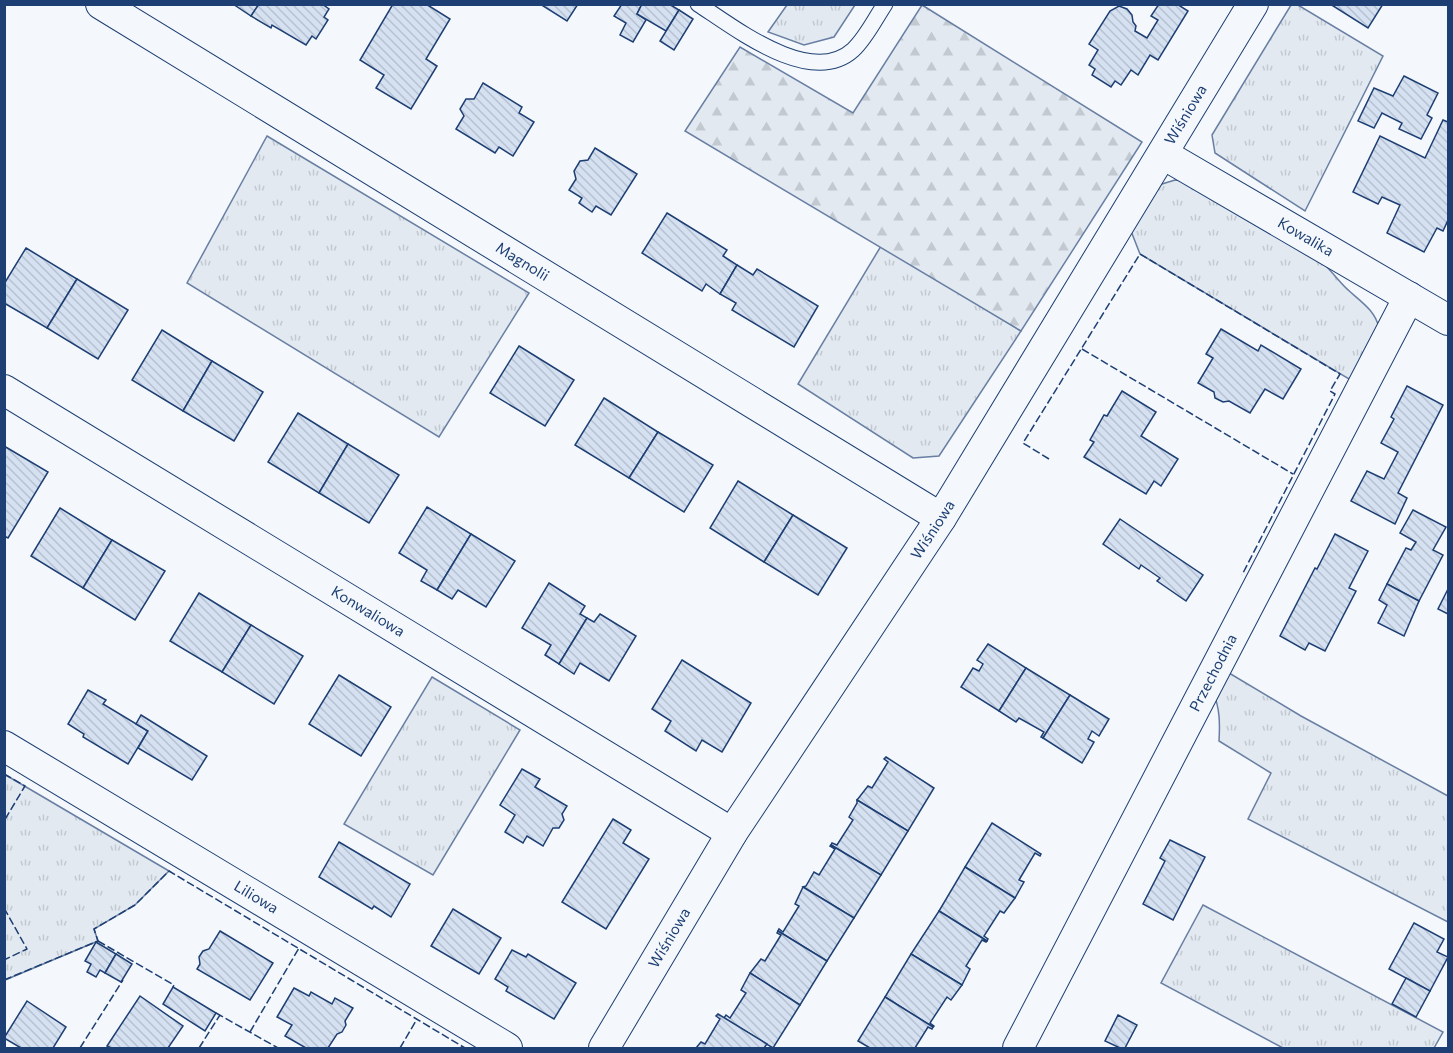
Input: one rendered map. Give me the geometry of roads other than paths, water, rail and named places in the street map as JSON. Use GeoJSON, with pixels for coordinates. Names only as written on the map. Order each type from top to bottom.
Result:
{"type":"FeatureCollection","features":[{"type":"Feature","properties":{"kind":"street","name":"Magnolii"},"geometry":{"type":"LineString","coordinates":[[101,4],[941,518]]}},
{"type":"Feature","properties":{"kind":"street","name":"Wiśniowa"},"geometry":{"type":"LineString","coordinates":[[604,1048],[732,833],[941,518],[1252,4]]}},
{"type":"Feature","properties":{"kind":"street","name":"Kowalika"},"geometry":{"type":"LineString","coordinates":[[1163,154],[1449,320]]}},
{"type":"Feature","properties":{"kind":"street","name":"Przechodnia"},"geometry":{"type":"LineString","coordinates":[[1018,1048],[1409,297]]}},
{"type":"Feature","properties":{"kind":"street","name":"Konwaliowa"},"geometry":{"type":"LineString","coordinates":[[4,390],[732,833]]}},
{"type":"Feature","properties":{"kind":"street","name":"Liliowa"},"geometry":{"type":"LineString","coordinates":[[4,746],[507,1048]]}},
{"type":"Feature","properties":{"kind":"lane"},"geometry":{"type":"LineString","coordinates":[[698,4],[765,46],[814,63],[837,60],[852,51],[885,4]]}}]}
